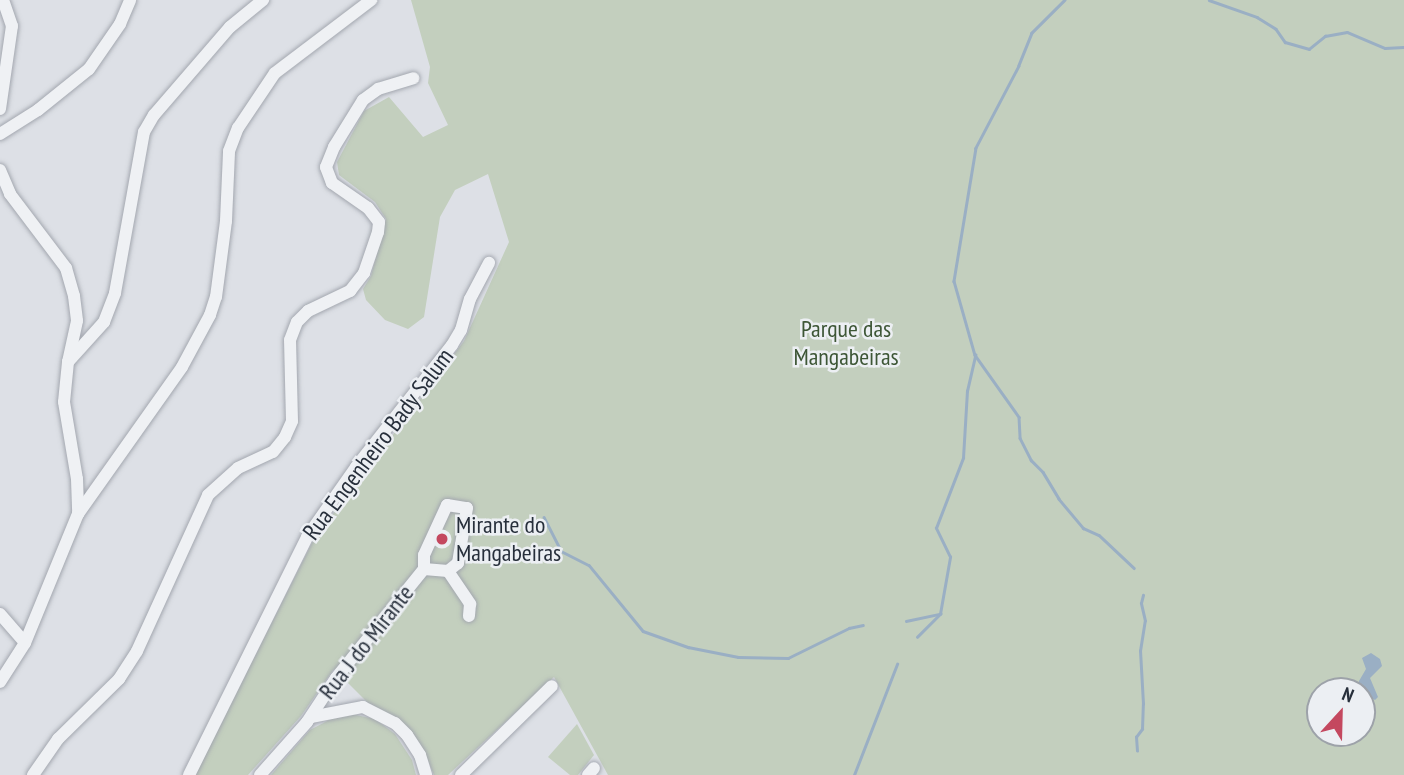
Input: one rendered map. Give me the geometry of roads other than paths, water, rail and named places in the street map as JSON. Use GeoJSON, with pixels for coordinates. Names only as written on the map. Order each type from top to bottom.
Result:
{"type":"FeatureCollection","features":[{"type":"Feature","properties":{"kind":"street"},"geometry":{"type":"LineString","coordinates":[[0,109],[12,26],[3,0]]}},
{"type":"Feature","properties":{"kind":"street"},"geometry":{"type":"LineString","coordinates":[[0,134],[37,110],[89,69],[120,24],[130,0]]}},
{"type":"Feature","properties":{"kind":"street"},"geometry":{"type":"LineString","coordinates":[[68,362],[104,322],[114,293],[144,132],[162,105],[230,27],[264,0]]}},
{"type":"Feature","properties":{"kind":"street"},"geometry":{"type":"LineString","coordinates":[[0,682],[25,643],[78,514],[182,367],[211,315],[223,246],[229,151],[251,104],[283,65],[371,0]]}},
{"type":"Feature","properties":{"kind":"street"},"geometry":{"type":"LineString","coordinates":[[33,775],[58,739],[119,679],[137,651],[208,495],[238,468],[273,452],[285,437],[292,421],[290,340],[297,322],[308,311],[350,291],[364,273],[378,233],[379,222],[332,183],[326,167],[334,147],[363,100],[378,89],[413,78]]}},
{"type":"Feature","properties":{"kind":"street"},"geometry":{"type":"LineString","coordinates":[[0,170],[10,194],[66,268],[77,321],[68,362],[64,402],[77,479],[78,514]]}},
{"type":"Feature","properties":{"kind":"street","name":"Rua Engenheiro Bady Salum"},"geometry":{"type":"LineString","coordinates":[[189,775],[307,537],[362,459],[452,345],[461,330],[470,299],[489,263]]}},
{"type":"Feature","properties":{"kind":"street"},"geometry":{"type":"LineString","coordinates":[[447,505],[467,508],[458,563],[449,571],[424,569],[424,555],[447,505]]}},
{"type":"Feature","properties":{"kind":"street","name":"Rua J do Mirante"},"geometry":{"type":"LineString","coordinates":[[260,775],[311,716],[336,678],[424,569]]}},
{"type":"Feature","properties":{"kind":"street"},"geometry":{"type":"LineString","coordinates":[[449,571],[470,604],[469,616]]}},
{"type":"Feature","properties":{"kind":"street"},"geometry":{"type":"LineString","coordinates":[[0,614],[25,643]]}},
{"type":"Feature","properties":{"kind":"street"},"geometry":{"type":"LineString","coordinates":[[460,775],[552,686]]}},
{"type":"Feature","properties":{"kind":"street"},"geometry":{"type":"LineString","coordinates":[[311,716],[363,707],[394,723],[407,735],[420,755],[426,775]]}},
{"type":"Feature","properties":{"kind":"water"},"geometry":{"type":"Polygon","coordinates":[[[1371,653],[1380,659],[1382,666],[1371,677],[1361,677],[1366,669],[1362,658],[1371,653]]]}},
{"type":"Feature","properties":{"kind":"waterway"},"geometry":{"type":"LineString","coordinates":[[1065,0],[1032,33],[1019,66],[976,148],[954,281],[975,355],[1019,417],[1020,438],[1031,460],[1043,472],[1059,499],[1083,528],[1099,535],[1134,568]]}},
{"type":"Feature","properties":{"kind":"waterway"},"geometry":{"type":"LineString","coordinates":[[1209,0],[1257,17],[1276,29],[1285,42],[1309,49],[1325,36],[1347,32],[1385,48],[1404,47]]}},
{"type":"Feature","properties":{"kind":"waterway"},"geometry":{"type":"LineString","coordinates":[[906,621],[940,614],[950,557],[936,528],[963,458],[967,391],[975,355]]}},
{"type":"Feature","properties":{"kind":"waterway"},"geometry":{"type":"LineString","coordinates":[[544,517],[561,551],[589,565],[643,631],[688,647],[738,657],[788,658],[849,628],[863,625]]}},
{"type":"Feature","properties":{"kind":"waterway"},"geometry":{"type":"LineString","coordinates":[[1137,751],[1136,737],[1142,729],[1143,704],[1140,651],[1145,621],[1141,603],[1143,595]]}},
{"type":"Feature","properties":{"kind":"waterway"},"geometry":{"type":"LineString","coordinates":[[917,637],[940,614]]}},
{"type":"Feature","properties":{"kind":"waterway"},"geometry":{"type":"LineString","coordinates":[[854,775],[897,664]]}},
{"type":"Feature","properties":{"kind":"place","name":"Mirante do Mangabeiras"},"geometry":{"type":"Point","coordinates":[442,539]}},
{"type":"Feature","properties":{"kind":"park label","name":"Parque das Mangabeiras"},"geometry":{"type":"Point","coordinates":[846,343]}}]}
